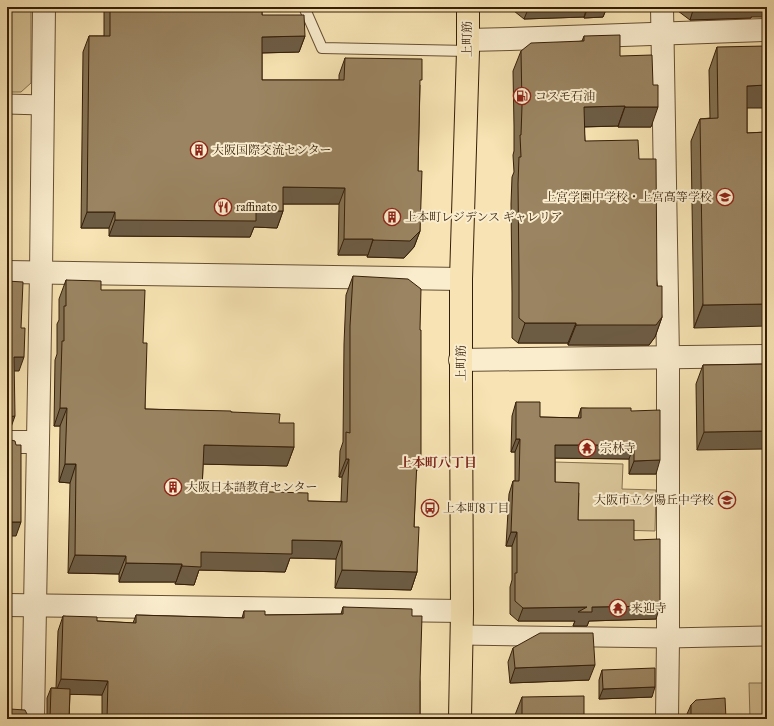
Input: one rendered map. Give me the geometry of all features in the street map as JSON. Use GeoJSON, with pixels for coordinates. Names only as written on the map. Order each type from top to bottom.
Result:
{"type":"FeatureCollection","features":[{"type":"Feature","properties":{"kind":"main road","name":"上町筋"},"geometry":{"type":"LineString","coordinates":[[460,719],[462,611],[460,360],[468,7]]}},
{"type":"Feature","properties":{"kind":"street"},"geometry":{"type":"LineString","coordinates":[[33,719],[44,7]]}},
{"type":"Feature","properties":{"kind":"street"},"geometry":{"type":"LineString","coordinates":[[662,7],[668,358],[668,638],[666,719]]}},
{"type":"Feature","properties":{"kind":"street"},"geometry":{"type":"LineString","coordinates":[[468,46],[510,39],[767,30]]}},
{"type":"Feature","properties":{"kind":"street"},"geometry":{"type":"LineString","coordinates":[[7,104],[43,105]]}},
{"type":"Feature","properties":{"kind":"street"},"geometry":{"type":"LineString","coordinates":[[7,272],[461,279]]}},
{"type":"Feature","properties":{"kind":"street"},"geometry":{"type":"LineString","coordinates":[[460,360],[767,356]]}},
{"type":"Feature","properties":{"kind":"street"},"geometry":{"type":"LineString","coordinates":[[7,442],[38,442]]}},
{"type":"Feature","properties":{"kind":"street"},"geometry":{"type":"LineString","coordinates":[[7,605],[462,611]]}},
{"type":"Feature","properties":{"kind":"street"},"geometry":{"type":"LineString","coordinates":[[462,635],[668,638],[767,636]]}},
{"type":"Feature","properties":{"kind":"lane"},"geometry":{"type":"LineString","coordinates":[[304,7],[322,48],[468,46]]}},
{"type":"Feature","properties":{"kind":"shaded area"},"geometry":{"type":"Polygon","coordinates":[[[7,7],[31,7],[31,83],[21,92],[7,92],[7,7]]]}},
{"type":"Feature","properties":{"kind":"shaded area"},"geometry":{"type":"Polygon","coordinates":[[[555,462],[623,464],[622,489],[656,490],[655,531],[578,529],[579,493],[554,492],[555,462]]]}},
{"type":"Feature","properties":{"kind":"shaded area"},"geometry":{"type":"Polygon","coordinates":[[[749,683],[767,683],[767,719],[750,719],[749,683]]]}},
{"type":"Feature","properties":{"kind":"building","name":"大阪国際交流センター"},"geometry":{"type":"Polygon","coordinates":[[[110,7],[262,7],[262,15],[304,15],[305,36],[262,37],[262,80],[344,80],[345,58],[422,59],[422,80],[420,80],[418,171],[422,171],[420,231],[410,241],[344,239],[345,188],[283,187],[283,211],[256,211],[256,221],[115,220],[115,212],[87,212],[89,36],[110,36],[110,7]]]}},
{"type":"Feature","properties":{"kind":"building"},"geometry":{"type":"Polygon","coordinates":[[[620,35],[620,56],[652,55],[653,85],[658,85],[658,107],[584,107],[585,141],[638,140],[639,159],[656,159],[657,286],[662,286],[662,317],[656,325],[576,325],[576,323],[525,323],[519,318],[518,184],[519,157],[521,157],[521,51],[531,43],[584,41],[584,36],[620,35]]]}},
{"type":"Feature","properties":{"kind":"building"},"geometry":{"type":"Polygon","coordinates":[[[767,46],[767,85],[747,86],[747,133],[767,132],[767,304],[703,305],[700,119],[718,118],[717,47],[767,46]]]}},
{"type":"Feature","properties":{"kind":"building"},"geometry":{"type":"Polygon","coordinates":[[[7,113],[11,113],[10,196],[7,242],[7,113]]]}},
{"type":"Feature","properties":{"kind":"building"},"geometry":{"type":"Polygon","coordinates":[[[353,276],[408,279],[421,289],[421,460],[417,460],[414,527],[419,527],[417,572],[342,570],[342,541],[292,540],[292,554],[201,552],[201,567],[182,566],[182,564],[126,563],[126,556],[75,555],[76,464],[65,464],[67,408],[60,408],[62,341],[64,341],[64,306],[66,306],[66,280],[101,281],[101,290],[145,290],[143,343],[147,343],[145,409],[280,414],[279,423],[294,423],[294,447],[204,445],[202,490],[308,493],[308,501],[347,502],[349,459],[346,459],[346,432],[350,433],[350,326],[353,276]]]}},
{"type":"Feature","properties":{"kind":"building"},"geometry":{"type":"Polygon","coordinates":[[[7,281],[23,282],[21,328],[25,328],[24,357],[14,357],[15,416],[7,417],[7,281]]]}},
{"type":"Feature","properties":{"kind":"building"},"geometry":{"type":"Polygon","coordinates":[[[767,364],[767,431],[704,432],[703,365],[767,364]]]}},
{"type":"Feature","properties":{"kind":"building"},"geometry":{"type":"Polygon","coordinates":[[[516,402],[540,402],[540,417],[581,418],[581,408],[631,408],[631,411],[660,410],[660,460],[634,461],[634,445],[555,445],[555,482],[579,483],[578,520],[634,520],[634,540],[660,539],[660,606],[592,607],[592,612],[578,612],[587,607],[523,608],[515,601],[517,532],[511,532],[513,481],[519,481],[520,439],[516,439],[516,402]]]}},
{"type":"Feature","properties":{"kind":"building"},"geometry":{"type":"Polygon","coordinates":[[[7,439],[15,441],[16,445],[21,445],[21,522],[7,522],[7,439]]]}},
{"type":"Feature","properties":{"kind":"building"},"geometry":{"type":"Polygon","coordinates":[[[343,607],[412,609],[412,616],[422,616],[420,717],[418,717],[418,719],[107,719],[108,681],[61,679],[63,616],[97,617],[97,621],[136,623],[136,615],[244,618],[244,611],[265,611],[265,615],[343,614],[343,607]]]}},
{"type":"Feature","properties":{"kind":"building"},"geometry":{"type":"Polygon","coordinates":[[[540,633],[593,633],[595,665],[515,668],[513,648],[540,633]]]}},
{"type":"Feature","properties":{"kind":"building"},"geometry":{"type":"Polygon","coordinates":[[[7,659],[10,659],[10,709],[25,710],[30,718],[29,719],[7,719],[7,659]]]}},
{"type":"Feature","properties":{"kind":"building"},"geometry":{"type":"Polygon","coordinates":[[[655,668],[655,687],[603,689],[602,670],[655,668]]]}},
{"type":"Feature","properties":{"kind":"building"},"geometry":{"type":"Polygon","coordinates":[[[51,688],[70,689],[69,719],[50,719],[51,688]]]}},
{"type":"Feature","properties":{"kind":"building"},"geometry":{"type":"Polygon","coordinates":[[[584,696],[584,719],[522,719],[522,697],[584,696]]]}},
{"type":"Feature","properties":{"kind":"building"},"geometry":{"type":"Polygon","coordinates":[[[725,698],[726,719],[691,719],[691,705],[696,700],[725,698]]]}},
{"type":"Feature","properties":{"kind":"place","name":"コスモ石油"},"geometry":{"type":"Point","coordinates":[522,96]}},
{"type":"Feature","properties":{"kind":"place","name":"大阪国際交流センター"},"geometry":{"type":"Point","coordinates":[199,150]}},
{"type":"Feature","properties":{"kind":"place","name":"上宮学園中学校・上宮高等学校"},"geometry":{"type":"Point","coordinates":[725,197]}},
{"type":"Feature","properties":{"kind":"place","name":"raffinato"},"geometry":{"type":"Point","coordinates":[223,207]}},
{"type":"Feature","properties":{"kind":"place","name":"上本町レジデンス ギャレリア"},"geometry":{"type":"Point","coordinates":[392,217]}},
{"type":"Feature","properties":{"kind":"place","name":"宗林寺"},"geometry":{"type":"Point","coordinates":[587,448]}},
{"type":"Feature","properties":{"kind":"place","name":"大阪日本語教育センター"},"geometry":{"type":"Point","coordinates":[173,487]}},
{"type":"Feature","properties":{"kind":"place","name":"大阪市立夕陽丘中学校"},"geometry":{"type":"Point","coordinates":[727,500]}},
{"type":"Feature","properties":{"kind":"place","name":"上本町8丁目"},"geometry":{"type":"Point","coordinates":[430,508]}},
{"type":"Feature","properties":{"kind":"place","name":"来迎寺"},"geometry":{"type":"Point","coordinates":[618,608]}},
{"type":"Feature","properties":{"kind":"district","name":"上本町八丁目"},"geometry":{"type":"Point","coordinates":[438,463]}}]}
